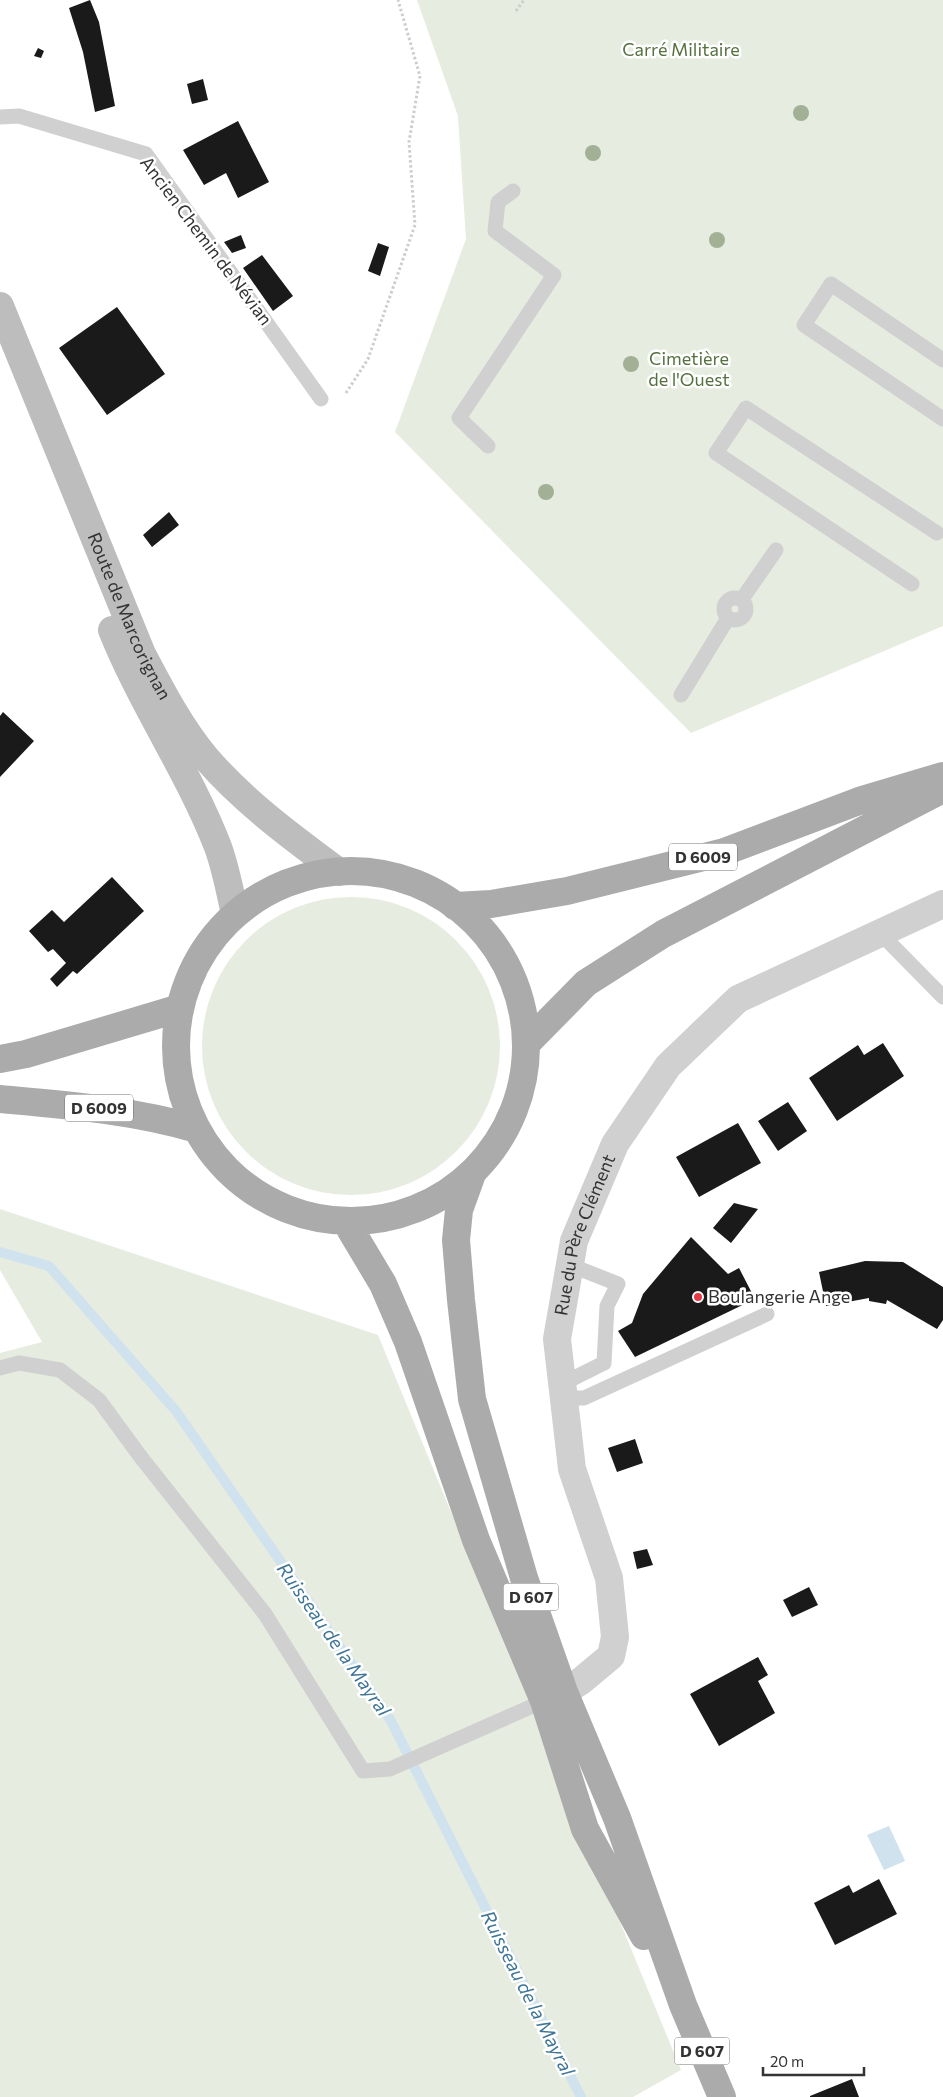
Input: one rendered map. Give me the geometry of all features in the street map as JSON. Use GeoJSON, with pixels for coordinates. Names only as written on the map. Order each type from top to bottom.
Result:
{"type":"FeatureCollection","features":[{"type":"Feature","properties":{"kind":"main road","name":"Route de Marcorignan"},"geometry":{"type":"LineString","coordinates":[[0,306],[142,654],[168,703],[206,757],[258,811],[339,872]]}},
{"type":"Feature","properties":{"kind":"main road","name":"Route de Marcorignan"},"geometry":{"type":"LineString","coordinates":[[0,352],[127,666],[192,790],[218,848],[235,914]]}},
{"type":"Feature","properties":{"kind":"main road","name":"D 6009"},"geometry":{"type":"LineString","coordinates":[[456,906],[491,904],[566,891],[724,852],[859,801],[943,776]]}},
{"type":"Feature","properties":{"kind":"main road","name":"D 6009"},"geometry":{"type":"LineString","coordinates":[[527,1043],[586,983],[663,934],[943,789]]}},
{"type":"Feature","properties":{"kind":"main road"},"geometry":{"type":"LineString","coordinates":[[339,872],[360,872],[394,877],[417,884],[456,906],[478,926],[494,946],[513,979],[521,1003],[527,1043],[525,1073],[514,1110],[498,1142],[472,1174],[452,1190],[422,1207],[387,1218],[346,1222],[310,1217],[269,1202],[230,1174],[197,1129],[184,1099],[177,1072],[176,1038],[180,1008],[187,982],[217,932],[235,914],[275,888],[305,877],[339,872]]}},
{"type":"Feature","properties":{"kind":"main road"},"geometry":{"type":"LineString","coordinates":[[0,1059],[26,1054],[180,1008]]}},
{"type":"Feature","properties":{"kind":"main road","name":"D 6009"},"geometry":{"type":"LineString","coordinates":[[0,1099],[77,1105],[137,1114],[197,1129]]}},
{"type":"Feature","properties":{"kind":"main road","name":"D 607"},"geometry":{"type":"LineString","coordinates":[[472,1174],[459,1210],[456,1240],[460,1300],[472,1399],[524,1578],[554,1696]]}},
{"type":"Feature","properties":{"kind":"main road","name":"D 607"},"geometry":{"type":"LineString","coordinates":[[346,1222],[383,1284],[408,1342],[476,1540],[617,1818],[683,2005],[722,2097]]}},
{"type":"Feature","properties":{"kind":"street","name":"Rue du Père Clément"},"geometry":{"type":"LineString","coordinates":[[554,1696],[581,1681],[611,1656],[615,1637],[609,1578],[572,1469],[557,1339],[574,1240],[615,1144],[668,1066],[738,999],[879,932],[943,904]]}},
{"type":"Feature","properties":{"kind":"lane","name":"Ancien Chemin de Névian"},"geometry":{"type":"LineString","coordinates":[[0,117],[19,116],[146,154],[321,400]]}},
{"type":"Feature","properties":{"kind":"lane"},"geometry":{"type":"LineString","coordinates":[[488,446],[459,418],[554,275],[495,231],[498,202],[513,191]]}},
{"type":"Feature","properties":{"kind":"lane"},"geometry":{"type":"LineString","coordinates":[[943,360],[831,284],[804,325],[943,419]]}},
{"type":"Feature","properties":{"kind":"lane"},"geometry":{"type":"LineString","coordinates":[[912,584],[716,454],[746,408],[937,533]]}},
{"type":"Feature","properties":{"kind":"lane"},"geometry":{"type":"LineString","coordinates":[[681,695],[728,618],[724,612],[724,605],[728,599],[735,597],[742,599],[776,550]]}},
{"type":"Feature","properties":{"kind":"lane"},"geometry":{"type":"LineString","coordinates":[[879,932],[943,997]]}},
{"type":"Feature","properties":{"kind":"lane"},"geometry":{"type":"LineString","coordinates":[[563,1391],[604,1362],[607,1306],[618,1284],[570,1265]]}},
{"type":"Feature","properties":{"kind":"lane"},"geometry":{"type":"LineString","coordinates":[[563,1391],[584,1398],[767,1314]]}},
{"type":"Feature","properties":{"kind":"lane"},"geometry":{"type":"LineString","coordinates":[[0,1368],[19,1363],[60,1370],[99,1400],[140,1456],[265,1614],[363,1771],[390,1769],[554,1696]]}},
{"type":"Feature","properties":{"kind":"path"},"geometry":{"type":"LineString","coordinates":[[321,400],[342,399],[368,359],[415,225],[409,142],[420,76],[398,0]]}},
{"type":"Feature","properties":{"kind":"path"},"geometry":{"type":"LineString","coordinates":[[516,11],[524,0]]}},
{"type":"Feature","properties":{"kind":"green space","name":"Cimetière de l'Ouest"},"geometry":{"type":"Polygon","coordinates":[[[417,0],[943,0],[943,626],[691,733],[395,432],[466,239],[458,116],[417,0]]]}},
{"type":"Feature","properties":{"kind":"green space"},"geometry":{"type":"Polygon","coordinates":[[[351,897],[380,900],[408,909],[434,922],[456,941],[475,963],[488,989],[497,1017],[500,1046],[497,1075],[488,1103],[475,1129],[456,1151],[434,1170],[408,1183],[380,1192],[351,1195],[322,1192],[294,1183],[268,1170],[246,1151],[227,1129],[214,1103],[205,1075],[202,1046],[205,1017],[214,989],[227,963],[246,941],[268,922],[294,909],[322,900],[351,897]]]}},
{"type":"Feature","properties":{"kind":"green space"},"geometry":{"type":"Polygon","coordinates":[[[0,1209],[378,1335],[681,2070],[633,2097],[0,2097],[0,1353],[42,1342],[0,1270],[0,1209]]]}},
{"type":"Feature","properties":{"kind":"water"},"geometry":{"type":"Polygon","coordinates":[[[889,1826],[905,1861],[884,1870],[867,1835],[889,1826]]]}},
{"type":"Feature","properties":{"kind":"building"},"geometry":{"type":"Polygon","coordinates":[[[90,0],[99,22],[115,106],[95,112],[83,52],[69,8],[90,0]]]}},
{"type":"Feature","properties":{"kind":"building"},"geometry":{"type":"Polygon","coordinates":[[[38,48],[44,51],[41,58],[34,56],[38,48]]]}},
{"type":"Feature","properties":{"kind":"building"},"geometry":{"type":"Polygon","coordinates":[[[203,79],[208,100],[192,104],[187,84],[203,79]]]}},
{"type":"Feature","properties":{"kind":"building"},"geometry":{"type":"Polygon","coordinates":[[[238,121],[269,182],[238,198],[226,173],[204,185],[183,150],[238,121]]]}},
{"type":"Feature","properties":{"kind":"building"},"geometry":{"type":"Polygon","coordinates":[[[241,235],[246,248],[232,253],[224,242],[241,235]]]}},
{"type":"Feature","properties":{"kind":"building"},"geometry":{"type":"Polygon","coordinates":[[[378,243],[389,247],[380,276],[368,271],[378,243]]]}},
{"type":"Feature","properties":{"kind":"building"},"geometry":{"type":"Polygon","coordinates":[[[262,255],[293,296],[273,311],[243,268],[262,255]]]}},
{"type":"Feature","properties":{"kind":"building"},"geometry":{"type":"Polygon","coordinates":[[[117,307],[165,374],[107,415],[59,348],[117,307]]]}},
{"type":"Feature","properties":{"kind":"building"},"geometry":{"type":"Polygon","coordinates":[[[169,512],[179,525],[152,547],[143,535],[169,512]]]}},
{"type":"Feature","properties":{"kind":"building"},"geometry":{"type":"Polygon","coordinates":[[[3,712],[34,741],[0,777],[0,716],[3,712]]]}},
{"type":"Feature","properties":{"kind":"building"},"geometry":{"type":"Polygon","coordinates":[[[112,877],[144,911],[77,974],[73,971],[57,987],[50,979],[66,963],[53,949],[48,952],[29,931],[52,910],[64,922],[112,877]]]}},
{"type":"Feature","properties":{"kind":"building"},"geometry":{"type":"Polygon","coordinates":[[[883,1043],[904,1076],[837,1121],[809,1078],[858,1045],[864,1055],[883,1043]]]}},
{"type":"Feature","properties":{"kind":"building"},"geometry":{"type":"Polygon","coordinates":[[[788,1102],[807,1131],[778,1151],[758,1121],[788,1102]]]}},
{"type":"Feature","properties":{"kind":"building"},"geometry":{"type":"Polygon","coordinates":[[[738,1123],[761,1163],[699,1197],[676,1157],[738,1123]]]}},
{"type":"Feature","properties":{"kind":"building"},"geometry":{"type":"Polygon","coordinates":[[[734,1203],[758,1209],[731,1243],[713,1228],[734,1203]]]}},
{"type":"Feature","properties":{"kind":"building","name":"Boulangerie Ange"},"geometry":{"type":"Polygon","coordinates":[[[691,1237],[728,1274],[739,1268],[755,1299],[635,1357],[618,1331],[632,1323],[643,1294],[691,1237]]]}},
{"type":"Feature","properties":{"kind":"building"},"geometry":{"type":"Polygon","coordinates":[[[865,1261],[903,1262],[943,1287],[943,1320],[937,1329],[887,1300],[886,1304],[869,1301],[869,1298],[826,1306],[819,1272],[865,1261]]]}},
{"type":"Feature","properties":{"kind":"building"},"geometry":{"type":"Polygon","coordinates":[[[635,1439],[643,1463],[617,1472],[608,1448],[635,1439]]]}},
{"type":"Feature","properties":{"kind":"building"},"geometry":{"type":"Polygon","coordinates":[[[647,1549],[653,1565],[637,1569],[633,1552],[647,1549]]]}},
{"type":"Feature","properties":{"kind":"building"},"geometry":{"type":"Polygon","coordinates":[[[809,1587],[818,1605],[792,1617],[783,1600],[809,1587]]]}},
{"type":"Feature","properties":{"kind":"building"},"geometry":{"type":"Polygon","coordinates":[[[758,1657],[768,1675],[758,1681],[775,1713],[719,1746],[690,1694],[758,1657]]]}},
{"type":"Feature","properties":{"kind":"building"},"geometry":{"type":"Polygon","coordinates":[[[879,1879],[897,1914],[835,1945],[814,1903],[849,1885],[853,1893],[879,1879]]]}},
{"type":"Feature","properties":{"kind":"building"},"geometry":{"type":"Polygon","coordinates":[[[852,2079],[859,2097],[810,2097],[810,2096],[852,2079]]]}},
{"type":"Feature","properties":{"kind":"waterway","name":"Ruisseau de la Mayral"},"geometry":{"type":"LineString","coordinates":[[0,1252],[49,1266],[176,1411],[390,1719],[581,2097]]}},
{"type":"Feature","properties":{"kind":"place","name":"Boulangerie Ange"},"geometry":{"type":"Point","coordinates":[698,1297]}},
{"type":"Feature","properties":{"kind":"park label","name":"Carré Militaire"},"geometry":{"type":"Point","coordinates":[681,50]}}]}
